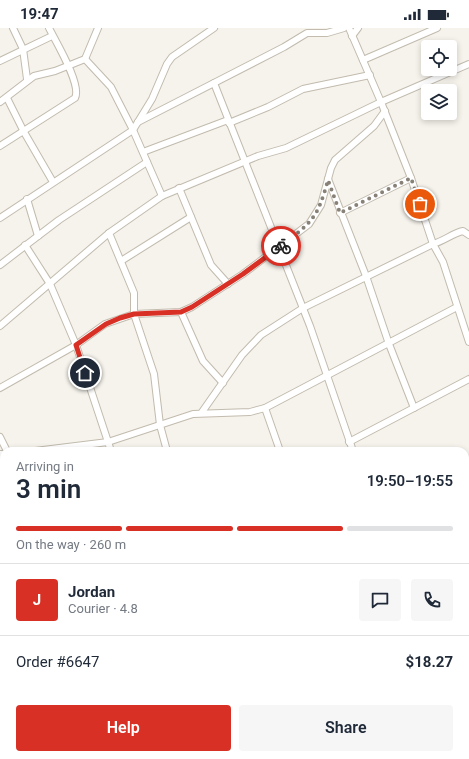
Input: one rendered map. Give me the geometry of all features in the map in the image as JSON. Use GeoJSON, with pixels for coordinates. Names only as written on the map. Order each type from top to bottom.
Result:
{"type":"FeatureCollection","features":[{"type":"Feature","properties":{"kind":"street"},"geometry":{"type":"LineString","coordinates":[[13,28],[23,49],[27,79]]}},
{"type":"Feature","properties":{"kind":"street"},"geometry":{"type":"LineString","coordinates":[[0,146],[75,98],[77,89],[49,28]]}},
{"type":"Feature","properties":{"kind":"street"},"geometry":{"type":"LineString","coordinates":[[0,102],[7,98],[27,79],[68,67],[85,59],[98,28]]}},
{"type":"Feature","properties":{"kind":"street"},"geometry":{"type":"LineString","coordinates":[[0,218],[133,130],[156,91],[167,64],[172,57],[214,28]]}},
{"type":"Feature","properties":{"kind":"street"},"geometry":{"type":"LineString","coordinates":[[138,123],[284,47],[307,33],[327,33],[344,28]]}},
{"type":"Feature","properties":{"kind":"street"},"geometry":{"type":"LineString","coordinates":[[349,28],[385,111],[411,178],[433,244],[444,262],[469,342]]}},
{"type":"Feature","properties":{"kind":"street"},"geometry":{"type":"LineString","coordinates":[[352,36],[358,28]]}},
{"type":"Feature","properties":{"kind":"street"},"geometry":{"type":"LineString","coordinates":[[363,60],[437,28]]}},
{"type":"Feature","properties":{"kind":"street"},"geometry":{"type":"LineString","coordinates":[[0,61],[52,36]]}},
{"type":"Feature","properties":{"kind":"street"},"geometry":{"type":"LineString","coordinates":[[85,59],[107,81],[133,130],[162,196]]}},
{"type":"Feature","properties":{"kind":"street"},"geometry":{"type":"LineString","coordinates":[[0,326],[109,233],[162,196],[246,162],[286,148],[381,102],[469,64]]}},
{"type":"Feature","properties":{"kind":"street"},"geometry":{"type":"LineString","coordinates":[[143,152],[268,107],[303,89],[370,75]]}},
{"type":"Feature","properties":{"kind":"street"},"geometry":{"type":"LineString","coordinates":[[214,84],[303,308],[351,447]]}},
{"type":"Feature","properties":{"kind":"street"},"geometry":{"type":"LineString","coordinates":[[7,98],[24,132],[53,182]]}},
{"type":"Feature","properties":{"kind":"street"},"geometry":{"type":"LineString","coordinates":[[0,388],[76,345],[106,324],[134,314],[181,312],[228,284],[280,247],[309,224],[316,216],[321,205],[335,160],[374,126],[385,111]]}},
{"type":"Feature","properties":{"kind":"street"},"geometry":{"type":"LineString","coordinates":[[0,265],[59,220],[147,162]]}},
{"type":"Feature","properties":{"kind":"street"},"geometry":{"type":"LineString","coordinates":[[340,213],[411,178]]}},
{"type":"Feature","properties":{"kind":"street"},"geometry":{"type":"LineString","coordinates":[[328,180],[366,276],[389,344],[414,408]]}},
{"type":"Feature","properties":{"kind":"street"},"geometry":{"type":"LineString","coordinates":[[179,188],[211,265],[228,284]]}},
{"type":"Feature","properties":{"kind":"street"},"geometry":{"type":"LineString","coordinates":[[27,199],[38,236]]}},
{"type":"Feature","properties":{"kind":"street"},"geometry":{"type":"LineString","coordinates":[[121,261],[191,217]]}},
{"type":"Feature","properties":{"kind":"street"},"geometry":{"type":"LineString","coordinates":[[202,412],[252,343],[261,334],[303,308],[433,244],[444,241],[460,231],[463,231],[469,235]]}},
{"type":"Feature","properties":{"kind":"street"},"geometry":{"type":"LineString","coordinates":[[109,233],[134,293],[134,314],[154,374],[160,425],[166,447]]}},
{"type":"Feature","properties":{"kind":"street"},"geometry":{"type":"LineString","coordinates":[[25,246],[50,284],[76,345],[110,447]]}},
{"type":"Feature","properties":{"kind":"street"},"geometry":{"type":"LineString","coordinates":[[74,447],[108,442],[175,419],[202,412],[250,412],[265,408],[457,307]]}},
{"type":"Feature","properties":{"kind":"street"},"geometry":{"type":"LineString","coordinates":[[181,312],[203,361],[223,383]]}},
{"type":"Feature","properties":{"kind":"street"},"geometry":{"type":"LineString","coordinates":[[349,442],[469,379]]}},
{"type":"Feature","properties":{"kind":"street"},"geometry":{"type":"LineString","coordinates":[[265,408],[279,447]]}},
{"type":"Feature","properties":{"kind":"street"},"geometry":{"type":"LineString","coordinates":[[0,437],[5,447]]}},
{"type":"Feature","properties":{"kind":"way so far"},"geometry":{"type":"LineString","coordinates":[[281,246],[309,224],[316,216],[321,205],[328,180],[340,213],[411,178],[420,204]]}},
{"type":"Feature","properties":{"kind":"route"},"geometry":{"type":"LineString","coordinates":[[85,373],[76,345],[106,324],[134,314],[181,312],[192,307],[243,274],[281,246]]}}]}
